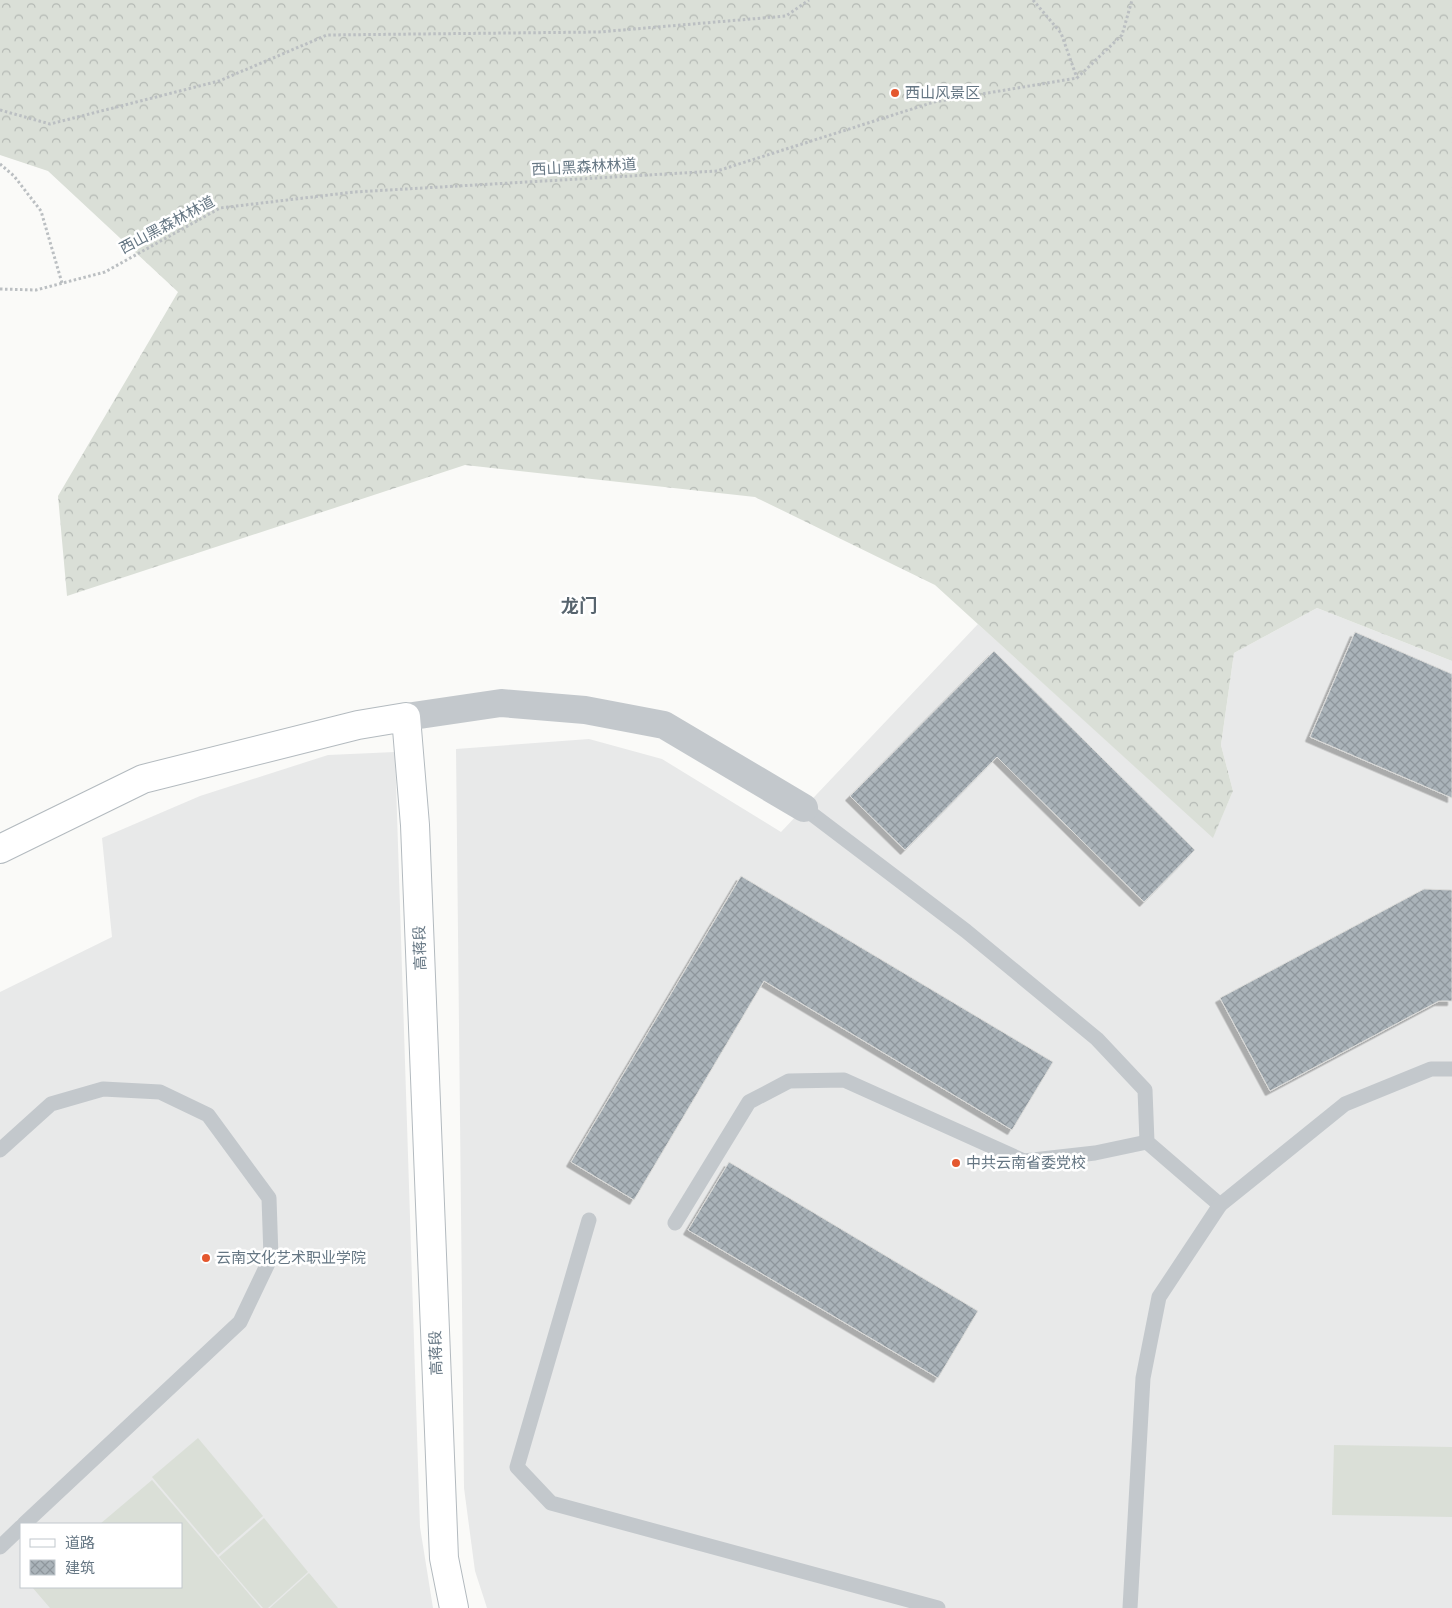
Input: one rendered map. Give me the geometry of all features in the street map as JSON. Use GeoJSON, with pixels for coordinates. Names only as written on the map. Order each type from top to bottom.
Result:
{"type":"FeatureCollection","features":[{"type":"Feature","properties":{"kind":"main road"},"geometry":{"type":"LineString","coordinates":[[0,849],[143,779],[358,725],[406,717]]}},
{"type":"Feature","properties":{"kind":"main road","name":"高蒋段"},"geometry":{"type":"LineString","coordinates":[[406,717],[415,825],[444,1558],[454,1608]]}},
{"type":"Feature","properties":{"kind":"street"},"geometry":{"type":"LineString","coordinates":[[406,717],[501,703],[585,710],[664,725],[804,808]]}},
{"type":"Feature","properties":{"kind":"lane"},"geometry":{"type":"LineString","coordinates":[[804,808],[966,931],[1097,1039],[1145,1090],[1147,1142],[1220,1205]]}},
{"type":"Feature","properties":{"kind":"lane"},"geometry":{"type":"LineString","coordinates":[[1130,1608],[1143,1378],[1159,1296],[1220,1205],[1345,1104],[1431,1069],[1452,1069]]}},
{"type":"Feature","properties":{"kind":"lane"},"geometry":{"type":"LineString","coordinates":[[675,1223],[749,1102],[790,1081],[844,1080],[1024,1161],[1095,1153],[1147,1142]]}},
{"type":"Feature","properties":{"kind":"lane"},"geometry":{"type":"LineString","coordinates":[[0,1150],[51,1104],[104,1089],[160,1092],[208,1115],[270,1198],[271,1257],[240,1322],[25,1523]]}},
{"type":"Feature","properties":{"kind":"lane"},"geometry":{"type":"LineString","coordinates":[[589,1220],[517,1467],[551,1503],[938,1608]]}},
{"type":"Feature","properties":{"kind":"lane"},"geometry":{"type":"LineString","coordinates":[[0,1547],[20,1528]]}},
{"type":"Feature","properties":{"kind":"path"},"geometry":{"type":"LineString","coordinates":[[0,110],[50,124],[219,81],[327,35],[599,32],[786,16],[809,0]]}},
{"type":"Feature","properties":{"kind":"path"},"geometry":{"type":"LineString","coordinates":[[1033,0],[1060,33],[1077,78],[1122,35],[1132,0]]}},
{"type":"Feature","properties":{"kind":"path","name":"西山黑森林林道"},"geometry":{"type":"LineString","coordinates":[[0,289],[36,290],[105,272],[220,208],[354,192],[717,171],[934,102],[1077,78]]}},
{"type":"Feature","properties":{"kind":"path"},"geometry":{"type":"LineString","coordinates":[[0,164],[14,176],[41,211],[62,283]]}},
{"type":"Feature","properties":{"kind":"shaded area","name":"中共云南省委党校"},"geometry":{"type":"Polygon","coordinates":[[[1317,608],[1452,661],[1452,1608],[487,1608],[475,1571],[464,1488],[456,749],[589,739],[662,759],[781,832],[978,624],[1213,837],[1233,791],[1221,745],[1234,653],[1317,608]]]}},
{"type":"Feature","properties":{"kind":"shaded area","name":"云南文化艺术职业学院"},"geometry":{"type":"Polygon","coordinates":[[[395,752],[420,1527],[433,1608],[0,1608],[0,992],[112,937],[102,838],[200,796],[328,755],[395,752]]]}},
{"type":"Feature","properties":{"kind":"green space"},"geometry":{"type":"Polygon","coordinates":[[[0,0],[1452,0],[1452,661],[1317,608],[1234,653],[1221,745],[1233,791],[1213,838],[935,585],[755,497],[465,465],[67,596],[58,496],[178,292],[48,171],[0,155],[0,0]]]}},
{"type":"Feature","properties":{"kind":"green space"},"geometry":{"type":"Polygon","coordinates":[[[198,1438],[263,1516],[218,1555],[152,1477],[198,1438]]]}},
{"type":"Feature","properties":{"kind":"green space"},"geometry":{"type":"Polygon","coordinates":[[[1334,1445],[1452,1447],[1452,1517],[1332,1515],[1334,1445]]]}},
{"type":"Feature","properties":{"kind":"green space"},"geometry":{"type":"Polygon","coordinates":[[[152,1480],[261,1608],[50,1608],[33,1588],[182,1588],[182,1523],[101,1523],[152,1480]]]}},
{"type":"Feature","properties":{"kind":"green space"},"geometry":{"type":"Polygon","coordinates":[[[264,1518],[308,1572],[268,1608],[263,1608],[219,1557],[264,1518]]]}},
{"type":"Feature","properties":{"kind":"green space"},"geometry":{"type":"Polygon","coordinates":[[[309,1573],[338,1608],[270,1608],[309,1573]]]}},
{"type":"Feature","properties":{"kind":"building"},"geometry":{"type":"Polygon","coordinates":[[[1355,632],[1452,674],[1452,798],[1310,737],[1355,632]]]}},
{"type":"Feature","properties":{"kind":"building"},"geometry":{"type":"Polygon","coordinates":[[[994,651],[1195,850],[1144,902],[997,757],[905,850],[850,796],[994,651]]]}},
{"type":"Feature","properties":{"kind":"building"},"geometry":{"type":"Polygon","coordinates":[[[741,876],[1053,1062],[1012,1130],[764,981],[634,1200],[571,1162],[741,876]]]}},
{"type":"Feature","properties":{"kind":"building"},"geometry":{"type":"Polygon","coordinates":[[[1424,889],[1452,890],[1452,1001],[1439,1001],[1270,1091],[1220,998],[1424,889]]]}},
{"type":"Feature","properties":{"kind":"building"},"geometry":{"type":"Polygon","coordinates":[[[729,1162],[978,1311],[938,1378],[688,1230],[729,1162]]]}},
{"type":"Feature","properties":{"kind":"place","name":"西山风景区"},"geometry":{"type":"Point","coordinates":[895,93]}},
{"type":"Feature","properties":{"kind":"place","name":"中共云南省委党校"},"geometry":{"type":"Point","coordinates":[956,1163]}},
{"type":"Feature","properties":{"kind":"place","name":"云南文化艺术职业学院"},"geometry":{"type":"Point","coordinates":[206,1258]}},
{"type":"Feature","properties":{"kind":"district","name":"龙门"},"geometry":{"type":"Point","coordinates":[579,606]}}]}
